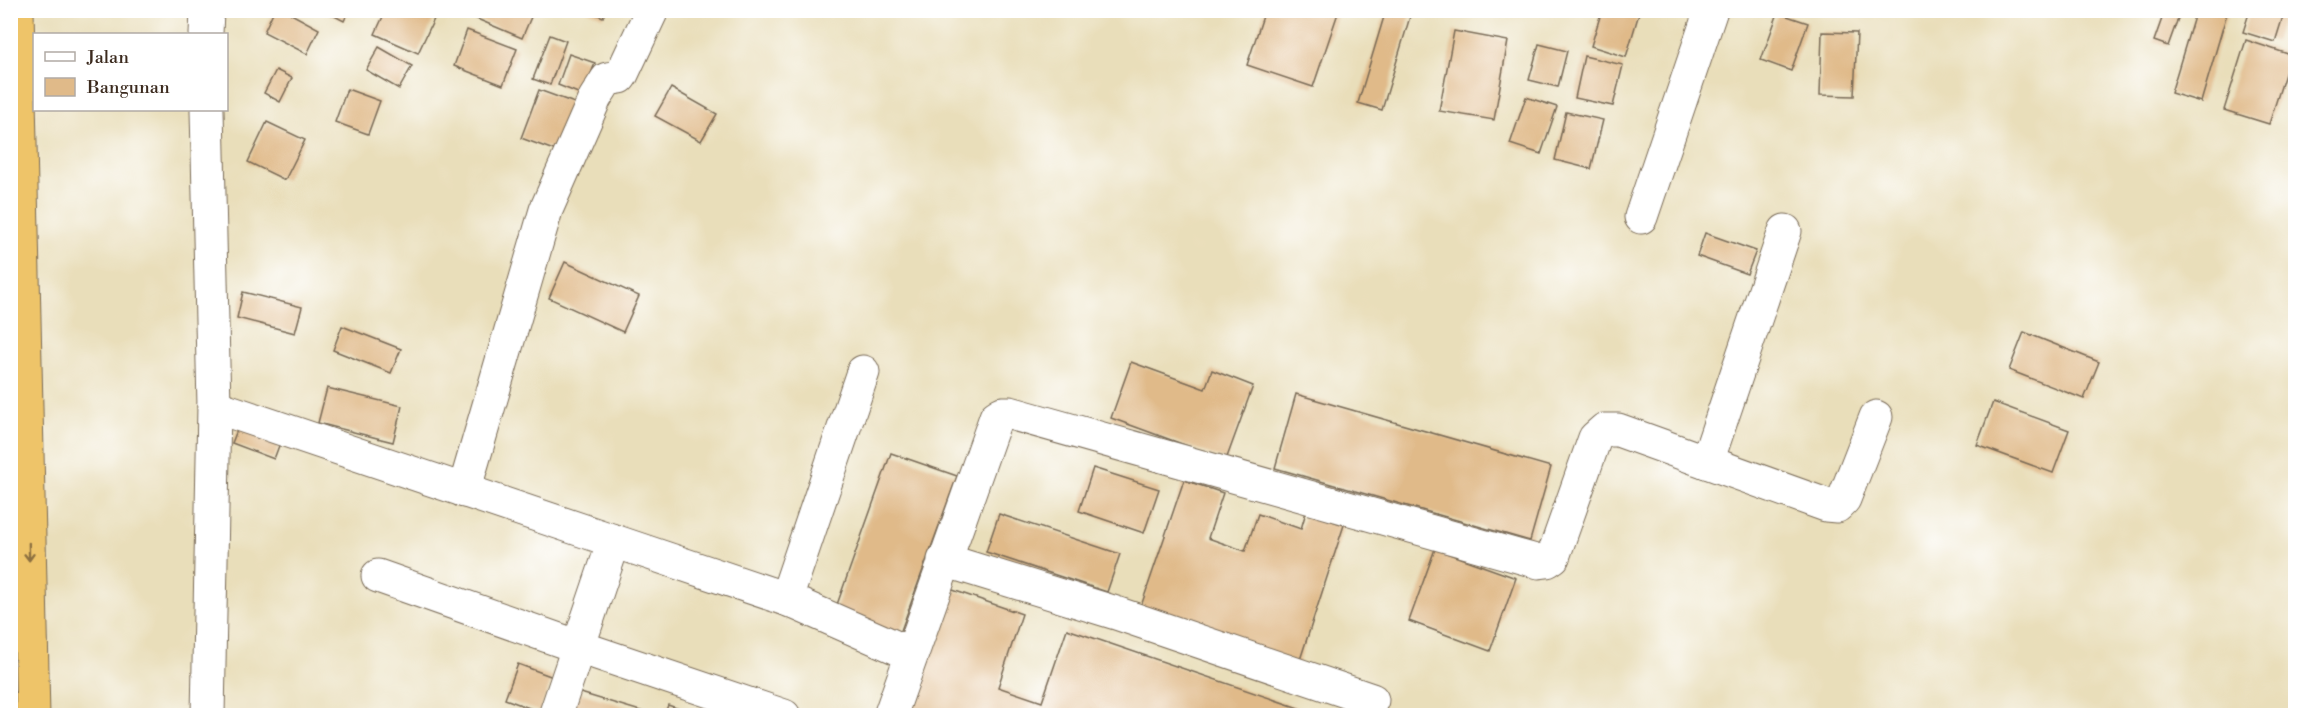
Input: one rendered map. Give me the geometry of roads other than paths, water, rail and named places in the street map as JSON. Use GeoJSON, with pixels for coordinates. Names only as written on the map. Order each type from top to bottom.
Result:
{"type":"FeatureCollection","features":[{"type":"Feature","properties":{"kind":"highway"},"geometry":{"type":"LineString","coordinates":[[17,10],[33,716]]}},
{"type":"Feature","properties":{"kind":"street"},"geometry":{"type":"LineString","coordinates":[[206,33],[207,10]]}},
{"type":"Feature","properties":{"kind":"street"},"geometry":{"type":"LineString","coordinates":[[464,491],[546,210],[595,98],[607,79],[622,74],[652,10]]}},
{"type":"Feature","properties":{"kind":"street"},"geometry":{"type":"LineString","coordinates":[[1641,217],[1712,10]]}},
{"type":"Feature","properties":{"kind":"street"},"geometry":{"type":"LineString","coordinates":[[207,111],[214,406],[208,716]]}},
{"type":"Feature","properties":{"kind":"street"},"geometry":{"type":"LineString","coordinates":[[1707,462],[1785,231]]}},
{"type":"Feature","properties":{"kind":"street"},"geometry":{"type":"LineString","coordinates":[[786,599],[863,372]]}},
{"type":"Feature","properties":{"kind":"street"},"geometry":{"type":"LineString","coordinates":[[214,406],[786,599],[911,654]]}},
{"type":"Feature","properties":{"kind":"street"},"geometry":{"type":"LineString","coordinates":[[890,716],[996,417],[1002,413],[1010,413],[1539,562],[1553,557],[1595,438],[1604,430],[1618,430],[1826,505],[1837,506],[1844,499],[1876,417]]}},
{"type":"Feature","properties":{"kind":"street"},"geometry":{"type":"LineString","coordinates":[[555,716],[614,541]]}},
{"type":"Feature","properties":{"kind":"street"},"geometry":{"type":"LineString","coordinates":[[944,560],[1116,613],[1372,700]]}},
{"type":"Feature","properties":{"kind":"street"},"geometry":{"type":"LineString","coordinates":[[378,576],[784,716]]}}]}
